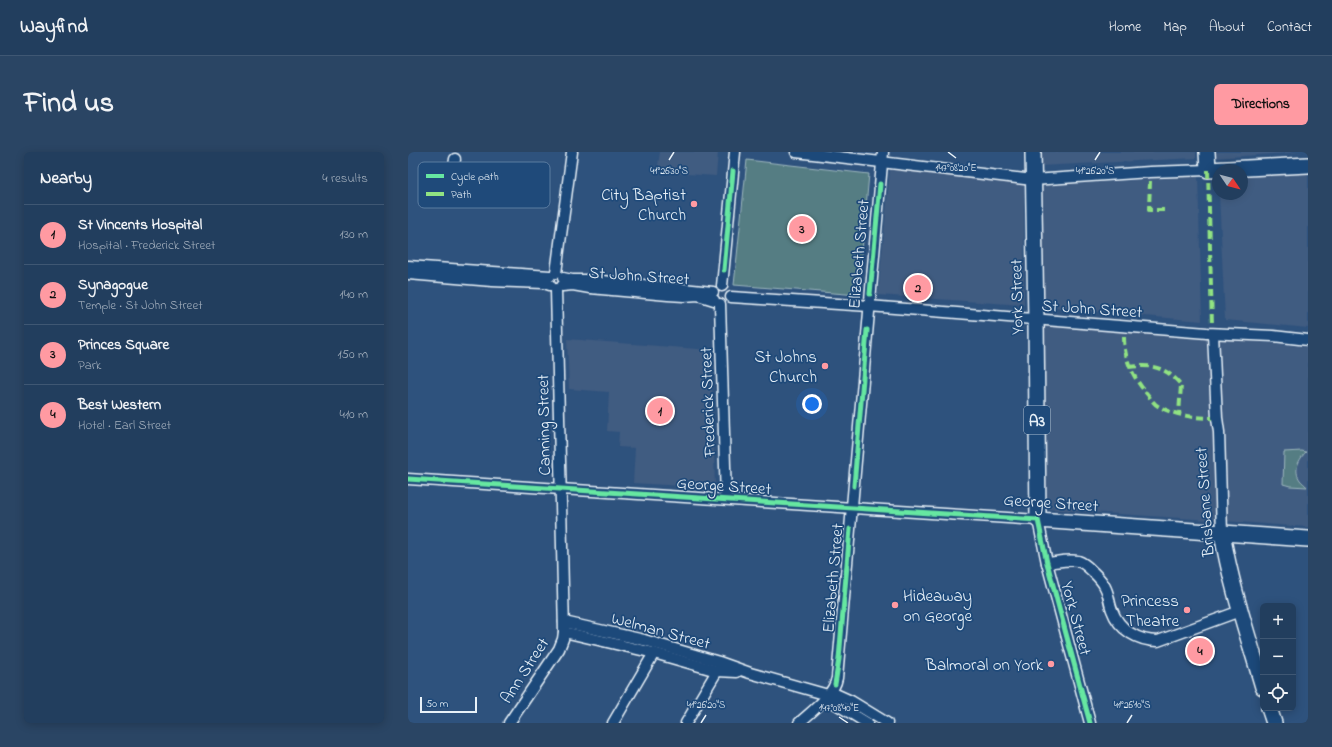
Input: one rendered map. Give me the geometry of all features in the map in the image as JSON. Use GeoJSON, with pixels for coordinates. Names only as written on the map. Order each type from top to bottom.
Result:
{"type":"FeatureCollection","features":[{"type":"Feature","properties":{"kind":"highway","name":"York Street"},"geometry":{"type":"LineString","coordinates":[[1033,152],[1038,520]]}},
{"type":"Feature","properties":{"kind":"highway"},"geometry":{"type":"LineString","coordinates":[[1207,152],[1208,170],[1308,165]]}},
{"type":"Feature","properties":{"kind":"highway","name":"George Street"},"geometry":{"type":"LineString","coordinates":[[1038,520],[1308,539]]}},
{"type":"Feature","properties":{"kind":"highway","name":"Brisbane Street"},"geometry":{"type":"LineString","coordinates":[[1222,533],[1227,562],[1240,612],[1260,677]]}},
{"type":"Feature","properties":{"kind":"highway"},"geometry":{"type":"LineString","coordinates":[[1270,711],[1274,723]]}},
{"type":"Feature","properties":{"kind":"street","name":"Canning Street"},"geometry":{"type":"LineString","coordinates":[[564,627],[556,281],[572,152]]}},
{"type":"Feature","properties":{"kind":"street"},"geometry":{"type":"LineString","coordinates":[[722,286],[735,152]]}},
{"type":"Feature","properties":{"kind":"street"},"geometry":{"type":"LineString","coordinates":[[796,152],[882,157],[1033,180],[1150,172],[1208,170]]}},
{"type":"Feature","properties":{"kind":"street","name":"Elizabeth Street"},"geometry":{"type":"LineString","coordinates":[[828,695],[836,684],[839,659],[882,157]]}},
{"type":"Feature","properties":{"kind":"street","name":"St John Street"},"geometry":{"type":"LineString","coordinates":[[408,266],[420,271],[526,279],[544,284],[556,281],[572,280],[597,285],[668,291],[684,296],[698,295],[716,298]]}},
{"type":"Feature","properties":{"kind":"street","name":"St John Street"},"geometry":{"type":"LineString","coordinates":[[408,274],[420,271]]}},
{"type":"Feature","properties":{"kind":"street"},"geometry":{"type":"LineString","coordinates":[[722,286],[730,291],[731,297],[726,304],[716,298],[717,288],[722,286]]}},
{"type":"Feature","properties":{"kind":"street","name":"St John Street"},"geometry":{"type":"LineString","coordinates":[[731,297],[869,306],[1213,334],[1273,336],[1308,340]]}},
{"type":"Feature","properties":{"kind":"street","name":"Frederick Street"},"geometry":{"type":"LineString","coordinates":[[716,298],[726,499]]}},
{"type":"Feature","properties":{"kind":"street","name":"Brisbane Street"},"geometry":{"type":"LineString","coordinates":[[1213,334],[1216,411],[1219,432],[1222,533]]}},
{"type":"Feature","properties":{"kind":"street","name":"George Street"},"geometry":{"type":"LineString","coordinates":[[408,479],[1038,520]]}},
{"type":"Feature","properties":{"kind":"street","name":"York Street"},"geometry":{"type":"LineString","coordinates":[[1038,520],[1090,723]]}},
{"type":"Feature","properties":{"kind":"street"},"geometry":{"type":"LineString","coordinates":[[1048,563],[1072,560],[1085,564],[1098,576],[1105,586],[1112,611],[1122,626],[1136,637],[1148,641],[1158,641],[1240,612]]}},
{"type":"Feature","properties":{"kind":"street","name":"Welman Street"},"geometry":{"type":"LineString","coordinates":[[564,627],[717,671],[750,673]]}},
{"type":"Feature","properties":{"kind":"street","name":"Welman Street"},"geometry":{"type":"LineString","coordinates":[[564,627],[644,640],[719,662],[750,673],[851,701],[887,723]]}},
{"type":"Feature","properties":{"kind":"street","name":"Ann Street"},"geometry":{"type":"LineString","coordinates":[[509,723],[559,649],[564,627]]}},
{"type":"Feature","properties":{"kind":"street"},"geometry":{"type":"LineString","coordinates":[[613,723],[654,653]]}},
{"type":"Feature","properties":{"kind":"street"},"geometry":{"type":"LineString","coordinates":[[686,723],[717,671]]}},
{"type":"Feature","properties":{"kind":"street"},"geometry":{"type":"LineString","coordinates":[[799,723],[828,695]]}},
{"type":"Feature","properties":{"kind":"street","name":"Welman Street"},"geometry":{"type":"LineString","coordinates":[[828,695],[867,723]]}},
{"type":"Feature","properties":{"kind":"shaded area"},"geometry":{"type":"Polygon","coordinates":[[[660,152],[718,152],[716,176],[657,172],[660,152]]]}},
{"type":"Feature","properties":{"kind":"shaded area"},"geometry":{"type":"Polygon","coordinates":[[[1039,152],[1196,152],[1196,158],[1039,166],[1039,152]]]}},
{"type":"Feature","properties":{"kind":"shaded area"},"geometry":{"type":"Polygon","coordinates":[[[1214,152],[1303,152],[1214,158],[1214,152]]]}},
{"type":"Feature","properties":{"kind":"shaded area"},"geometry":{"type":"Polygon","coordinates":[[[890,169],[1024,183],[1024,305],[878,295],[890,169]]]}},
{"type":"Feature","properties":{"kind":"shaded area"},"geometry":{"type":"Polygon","coordinates":[[[1308,170],[1308,328],[1225,320],[1219,200],[1248,200],[1248,174],[1308,170]]]}},
{"type":"Feature","properties":{"kind":"shaded area"},"geometry":{"type":"Polygon","coordinates":[[[1198,176],[1202,321],[1042,307],[1040,186],[1198,176]]]}},
{"type":"Feature","properties":{"kind":"shaded area"},"geometry":{"type":"Polygon","coordinates":[[[800,219],[806,219],[811,224],[809,233],[806,235],[800,235],[795,230],[795,224],[800,219]]]}},
{"type":"Feature","properties":{"kind":"shaded area"},"geometry":{"type":"Polygon","coordinates":[[[1042,325],[1221,338],[1308,347],[1308,527],[1044,509],[1042,325]]]}},
{"type":"Feature","properties":{"kind":"shaded area"},"geometry":{"type":"Polygon","coordinates":[[[567,339],[711,350],[715,488],[633,483],[635,448],[618,447],[619,432],[607,431],[609,392],[569,389],[567,339]]]}},
{"type":"Feature","properties":{"kind":"green space"},"geometry":{"type":"Polygon","coordinates":[[[747,160],[869,174],[858,295],[734,285],[747,160]]]}},
{"type":"Feature","properties":{"kind":"green space"},"geometry":{"type":"Polygon","coordinates":[[[1284,452],[1306,452],[1299,461],[1297,472],[1300,480],[1307,487],[1283,484],[1284,452]]]}},
{"type":"Feature","properties":{"kind":"marked path"},"geometry":{"type":"LineString","coordinates":[[1208,170],[1212,326]]}},
{"type":"Feature","properties":{"kind":"marked path"},"geometry":{"type":"LineString","coordinates":[[1150,181],[1149,210],[1165,210]]}},
{"type":"Feature","properties":{"kind":"marked path"},"geometry":{"type":"LineString","coordinates":[[1124,337],[1124,345],[1130,368],[1138,382],[1155,404],[1177,414],[1191,417],[1212,418]]}},
{"type":"Feature","properties":{"kind":"marked path"},"geometry":{"type":"LineString","coordinates":[[1129,367],[1145,366],[1158,368],[1170,374],[1181,385],[1179,414]]}},
{"type":"Feature","properties":{"kind":"cycle path"},"geometry":{"type":"LineString","coordinates":[[724,270],[733,171]]}},
{"type":"Feature","properties":{"kind":"cycle path"},"geometry":{"type":"LineString","coordinates":[[870,294],[880,184]]}},
{"type":"Feature","properties":{"kind":"cycle path"},"geometry":{"type":"LineString","coordinates":[[854,486],[867,330]]}},
{"type":"Feature","properties":{"kind":"cycle path"},"geometry":{"type":"LineString","coordinates":[[408,479],[1038,520],[1047,563],[1090,723]]}},
{"type":"Feature","properties":{"kind":"cycle path"},"geometry":{"type":"LineString","coordinates":[[835,684],[839,659],[850,529]]}},
{"type":"Feature","properties":{"kind":"place","name":"City Baptist Church"},"geometry":{"type":"Point","coordinates":[694,204]}},
{"type":"Feature","properties":{"kind":"place","name":"Princes Square"},"geometry":{"type":"Point","coordinates":[802,229]}},
{"type":"Feature","properties":{"kind":"place","name":"Synagogue"},"geometry":{"type":"Point","coordinates":[918,288]}},
{"type":"Feature","properties":{"kind":"place","name":"St Johns Church"},"geometry":{"type":"Point","coordinates":[825,366]}},
{"type":"Feature","properties":{"kind":"place","name":"St Vincents Hospital"},"geometry":{"type":"Point","coordinates":[660,411]}},
{"type":"Feature","properties":{"kind":"place","name":"Hideaway on George"},"geometry":{"type":"Point","coordinates":[895,605]}},
{"type":"Feature","properties":{"kind":"place","name":"Princess Theatre"},"geometry":{"type":"Point","coordinates":[1187,610]}},
{"type":"Feature","properties":{"kind":"place","name":"Best Western"},"geometry":{"type":"Point","coordinates":[1200,651]}},
{"type":"Feature","properties":{"kind":"place","name":"Balmoral on York"},"geometry":{"type":"Point","coordinates":[1051,664]}}]}
